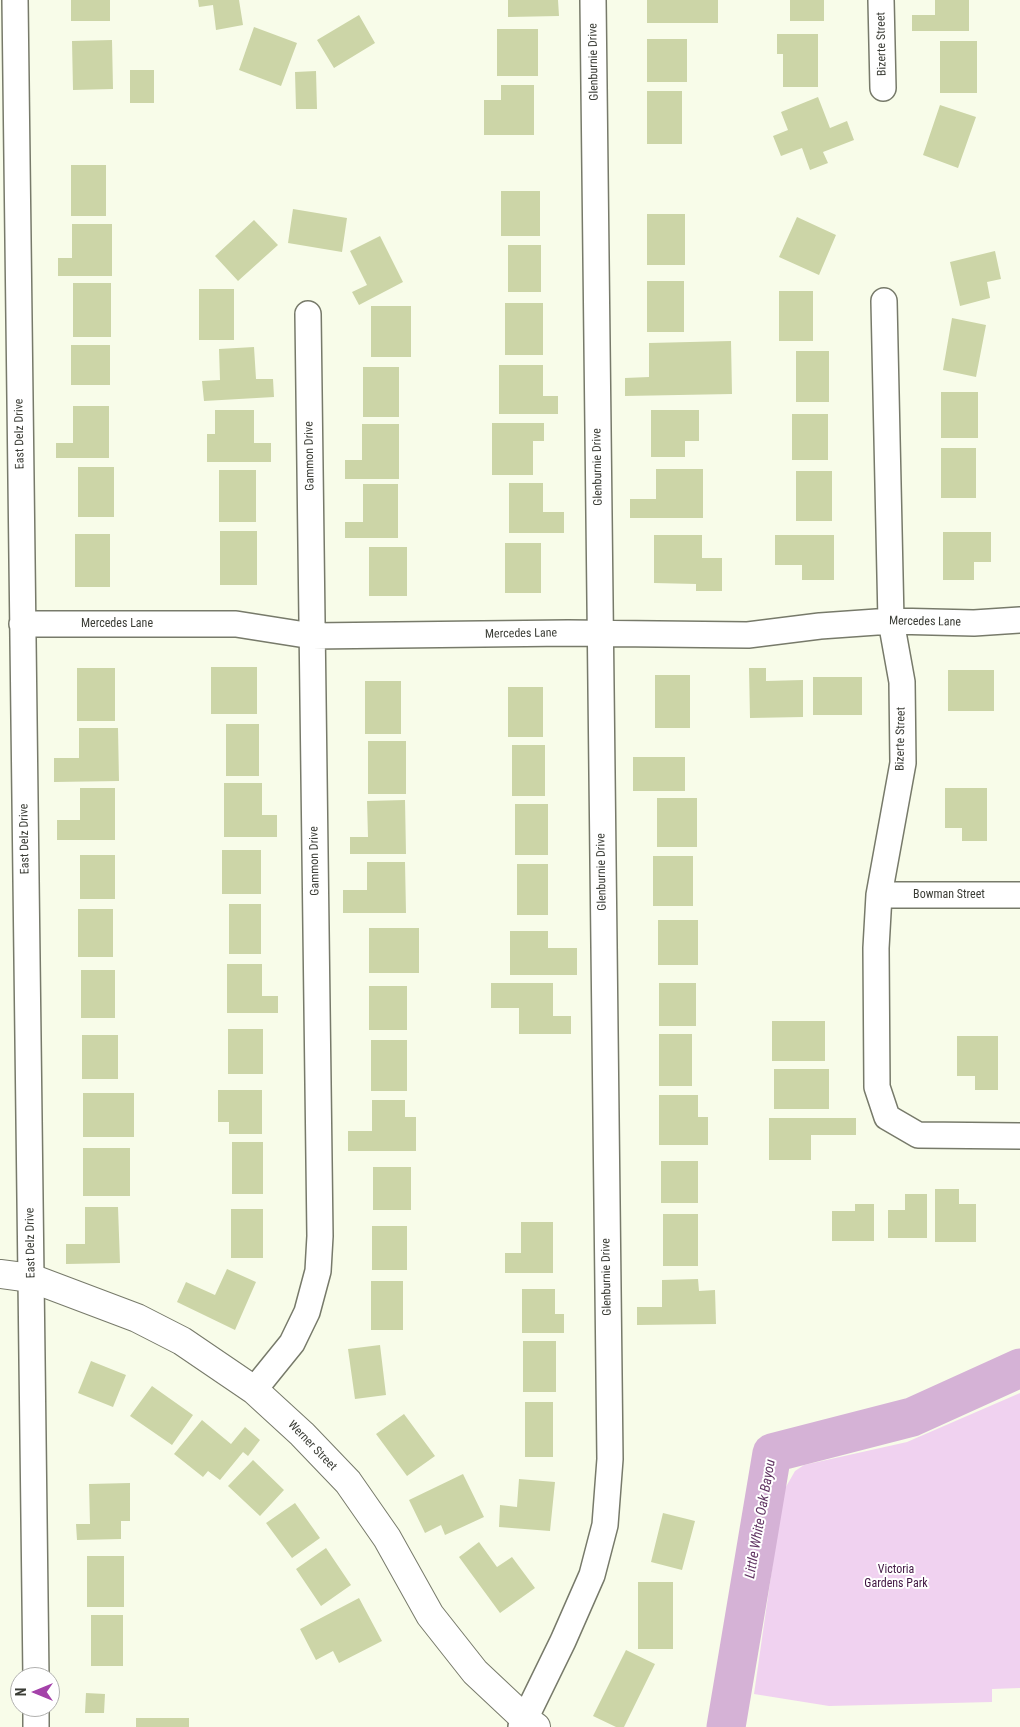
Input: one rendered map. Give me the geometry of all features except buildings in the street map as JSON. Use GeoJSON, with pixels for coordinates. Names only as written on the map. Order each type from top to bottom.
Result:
{"type":"FeatureCollection","features":[{"type":"Feature","properties":{"kind":"street","name":"East Delz Drive"},"geometry":{"type":"LineString","coordinates":[[15,0],[36,1667]]}},
{"type":"Feature","properties":{"kind":"street","name":"Glenburnie Drive"},"geometry":{"type":"LineString","coordinates":[[528,1724],[592,1575],[605,1525],[610,1459],[593,0]]}},
{"type":"Feature","properties":{"kind":"street","name":"Bizerte Street"},"geometry":{"type":"LineString","coordinates":[[881,0],[883,88]]}},
{"type":"Feature","properties":{"kind":"street","name":"Bizerte Street"},"geometry":{"type":"LineString","coordinates":[[884,301],[891,621],[902,682],[903,763],[879,895],[876,948],[877,1087],[887,1117],[918,1135],[1020,1136]]}},
{"type":"Feature","properties":{"kind":"street","name":"Gammon Drive"},"geometry":{"type":"LineString","coordinates":[[254,1390],[292,1343],[306,1312],[318,1271],[320,1236],[308,314]]}},
{"type":"Feature","properties":{"kind":"street","name":"Mercedes Lane"},"geometry":{"type":"LineString","coordinates":[[22,624],[236,624],[312,636],[599,633],[748,635],[820,626],[891,621],[974,623],[1020,620]]}},
{"type":"Feature","properties":{"kind":"street","name":"Bowman Street"},"geometry":{"type":"LineString","coordinates":[[879,895],[1020,894]]}},
{"type":"Feature","properties":{"kind":"street","name":"Werner Street"},"geometry":{"type":"LineString","coordinates":[[0,1274],[31,1278],[137,1318],[182,1341],[254,1390],[302,1434],[348,1482],[387,1538],[430,1615],[475,1672],[528,1724]]}},
{"type":"Feature","properties":{"kind":"green space","name":"Victoria Gardens Park"},"geometry":{"type":"Polygon","coordinates":[[[1020,1393],[1020,1688],[992,1689],[992,1702],[829,1706],[754,1694],[783,1492],[795,1471],[804,1465],[907,1442],[1020,1393]]]}},
{"type":"Feature","properties":{"kind":"waterway","name":"Little White Oak Bayou"},"geometry":{"type":"LineString","coordinates":[[726,1727],[772,1453],[912,1417],[1020,1368]]}}]}
